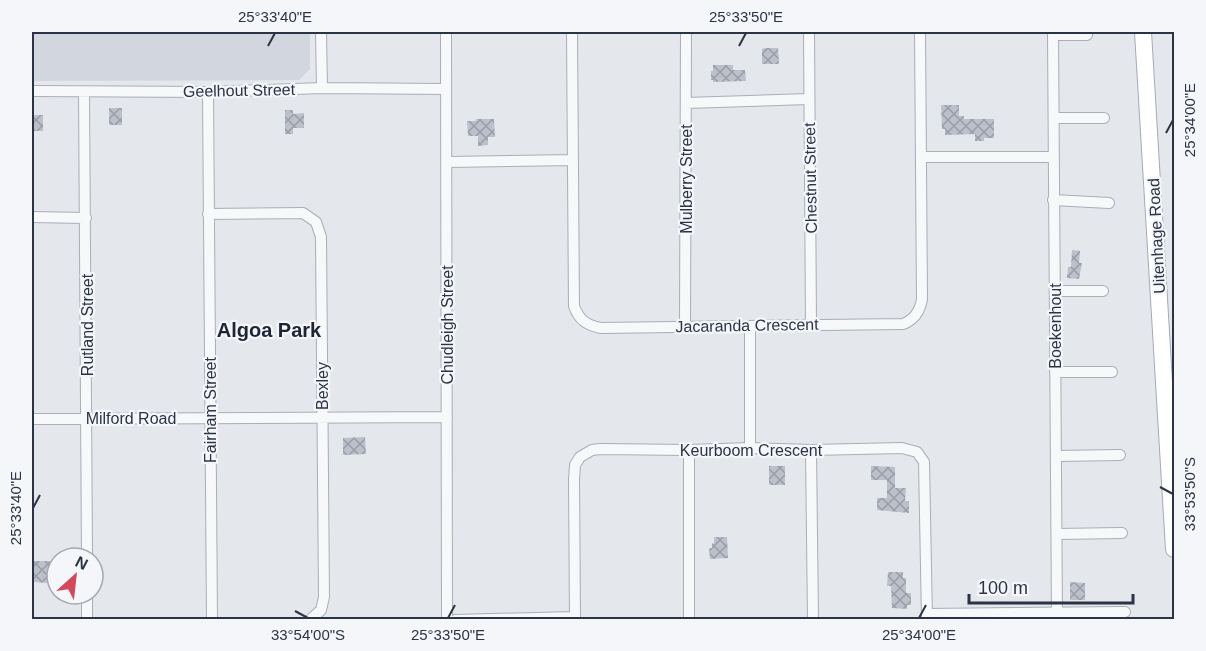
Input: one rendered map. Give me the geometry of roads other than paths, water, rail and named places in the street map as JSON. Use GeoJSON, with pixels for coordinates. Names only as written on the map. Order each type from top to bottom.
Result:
{"type":"FeatureCollection","features":[{"type":"Feature","properties":{"kind":"main road","name":"Uitenhage Road"},"geometry":{"type":"LineString","coordinates":[[1143,32],[1174,549]]}},
{"type":"Feature","properties":{"kind":"street"},"geometry":{"type":"LineString","coordinates":[[321,32],[322,88]]}},
{"type":"Feature","properties":{"kind":"street","name":"Chudleigh Street"},"geometry":{"type":"LineString","coordinates":[[446,32],[447,620]]}},
{"type":"Feature","properties":{"kind":"street","name":"Jacaranda Crescent"},"geometry":{"type":"LineString","coordinates":[[572,32],[574,306],[577,314],[588,324],[601,328],[903,324],[911,321],[921,307],[922,299],[920,32]]}},
{"type":"Feature","properties":{"kind":"street","name":"Mulberry Street"},"geometry":{"type":"LineString","coordinates":[[685,326],[686,32]]}},
{"type":"Feature","properties":{"kind":"street","name":"Chestnut Street"},"geometry":{"type":"LineString","coordinates":[[809,32],[811,324]]}},
{"type":"Feature","properties":{"kind":"street"},"geometry":{"type":"LineString","coordinates":[[1053,33],[1087,35]]}},
{"type":"Feature","properties":{"kind":"street","name":"Boekenhout"},"geometry":{"type":"LineString","coordinates":[[1053,33],[1057,616]]}},
{"type":"Feature","properties":{"kind":"street","name":"Geelhout Street"},"geometry":{"type":"LineString","coordinates":[[32,91],[208,92],[322,88],[446,89]]}},
{"type":"Feature","properties":{"kind":"street","name":"Rutland Street"},"geometry":{"type":"LineString","coordinates":[[84,92],[87,546]]}},
{"type":"Feature","properties":{"kind":"street","name":"Fairham Street"},"geometry":{"type":"LineString","coordinates":[[208,92],[212,620]]}},
{"type":"Feature","properties":{"kind":"street"},"geometry":{"type":"LineString","coordinates":[[686,103],[809,99]]}},
{"type":"Feature","properties":{"kind":"street"},"geometry":{"type":"LineString","coordinates":[[1054,118],[1104,118]]}},
{"type":"Feature","properties":{"kind":"street"},"geometry":{"type":"LineString","coordinates":[[921,157],[1054,157]]}},
{"type":"Feature","properties":{"kind":"street"},"geometry":{"type":"LineString","coordinates":[[447,162],[573,160]]}},
{"type":"Feature","properties":{"kind":"street"},"geometry":{"type":"LineString","coordinates":[[1053,200],[1109,202]]}},
{"type":"Feature","properties":{"kind":"street","name":"Bexley"},"geometry":{"type":"LineString","coordinates":[[208,214],[303,213],[316,222],[321,237],[323,604],[321,610],[310,620]]}},
{"type":"Feature","properties":{"kind":"street"},"geometry":{"type":"LineString","coordinates":[[32,217],[86,218]]}},
{"type":"Feature","properties":{"kind":"street"},"geometry":{"type":"LineString","coordinates":[[1055,291],[1103,291]]}},
{"type":"Feature","properties":{"kind":"street"},"geometry":{"type":"LineString","coordinates":[[750,327],[750,448]]}},
{"type":"Feature","properties":{"kind":"street"},"geometry":{"type":"LineString","coordinates":[[1054,372],[1112,372]]}},
{"type":"Feature","properties":{"kind":"street","name":"Milford Road"},"geometry":{"type":"LineString","coordinates":[[32,419],[447,417]]}},
{"type":"Feature","properties":{"kind":"street","name":"Keurboom Crescent"},"geometry":{"type":"LineString","coordinates":[[575,618],[574,480],[577,461],[585,453],[600,449],[750,448],[811,450],[902,448],[921,456],[925,474],[927,617]]}},
{"type":"Feature","properties":{"kind":"street"},"geometry":{"type":"LineString","coordinates":[[689,450],[689,620]]}},
{"type":"Feature","properties":{"kind":"street"},"geometry":{"type":"LineString","coordinates":[[811,450],[813,620]]}},
{"type":"Feature","properties":{"kind":"street"},"geometry":{"type":"LineString","coordinates":[[1056,456],[1120,455]]}},
{"type":"Feature","properties":{"kind":"street"},"geometry":{"type":"LineString","coordinates":[[1057,534],[1122,533]]}},
{"type":"Feature","properties":{"kind":"street"},"geometry":{"type":"LineString","coordinates":[[927,617],[1057,616],[1125,612]]}},
{"type":"Feature","properties":{"kind":"street"},"geometry":{"type":"LineString","coordinates":[[455,620],[575,618]]}},
{"type":"Feature","properties":{"kind":"district","name":"Algoa Park"},"geometry":{"type":"Point","coordinates":[269,330]}}]}
